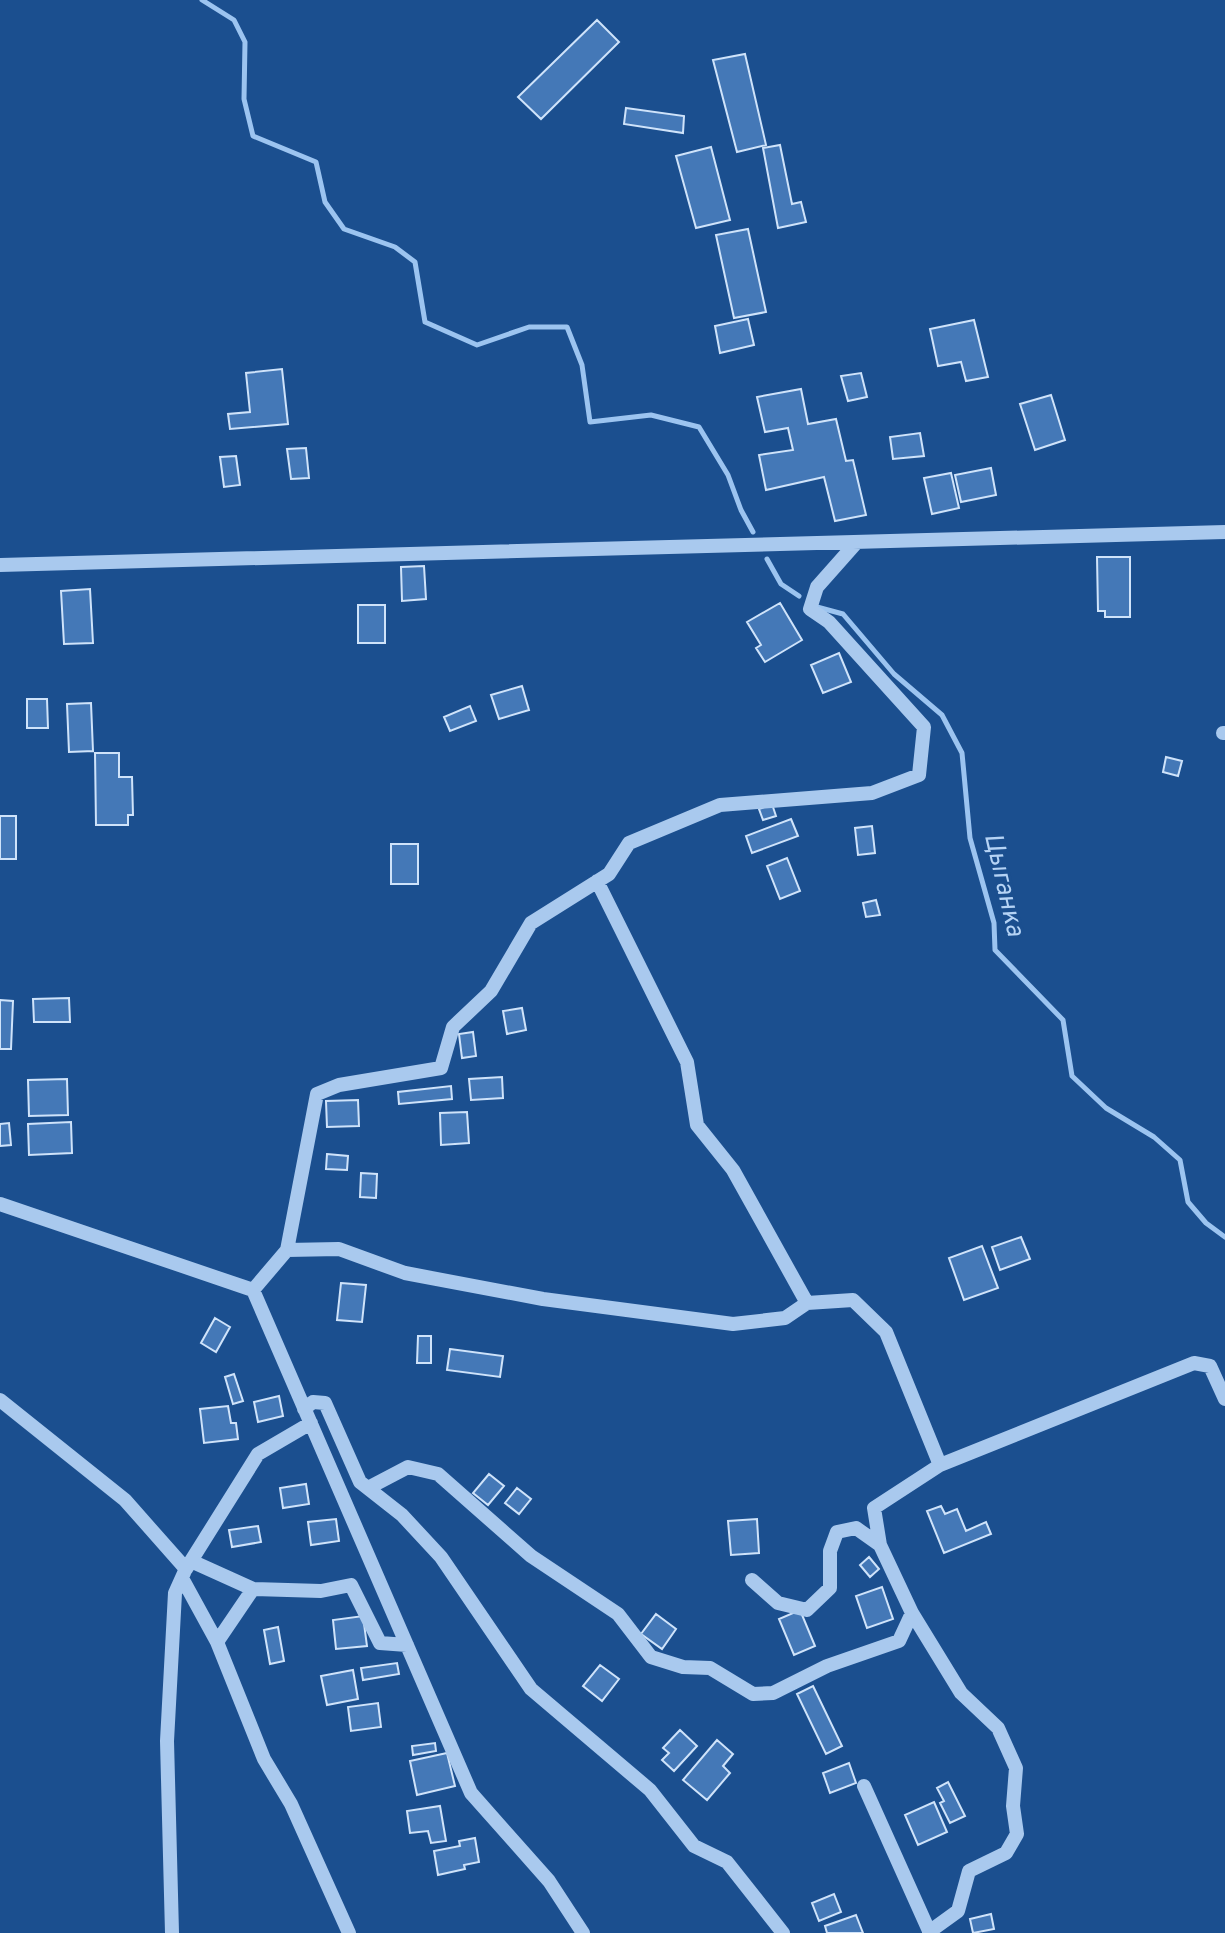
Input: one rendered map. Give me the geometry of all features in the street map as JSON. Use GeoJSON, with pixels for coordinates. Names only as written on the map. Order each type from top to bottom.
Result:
{"type":"FeatureCollection","features":[{"type":"Feature","properties":{"kind":"street"},"geometry":{"type":"LineString","coordinates":[[0,565],[1225,532]]}},
{"type":"Feature","properties":{"kind":"street"},"geometry":{"type":"LineString","coordinates":[[253,1290],[287,1250],[317,1094],[339,1085],[441,1068],[453,1027],[491,991],[531,923],[609,874],[629,843],[720,805],[872,793],[919,775],[924,727],[829,622],[810,609],[817,587],[856,543]]}},
{"type":"Feature","properties":{"kind":"street"},"geometry":{"type":"LineString","coordinates":[[597,881],[687,1062],[697,1125],[733,1170],[807,1303]]}},
{"type":"Feature","properties":{"kind":"street"},"geometry":{"type":"LineString","coordinates":[[0,1204],[253,1290],[471,1793],[549,1881],[583,1933]]}},
{"type":"Feature","properties":{"kind":"street"},"geometry":{"type":"LineString","coordinates":[[287,1250],[339,1249],[405,1273],[543,1299],[733,1324],[785,1318],[807,1303],[853,1300],[886,1332],[940,1465]]}},
{"type":"Feature","properties":{"kind":"street"},"geometry":{"type":"LineString","coordinates":[[864,1786],[930,1932],[958,1911],[969,1871],[1006,1853],[1017,1834],[1013,1806],[1016,1768],[998,1728],[961,1693],[912,1613],[880,1545],[874,1508],[940,1465],[1194,1363],[1210,1366],[1225,1399]]}},
{"type":"Feature","properties":{"kind":"street"},"geometry":{"type":"LineString","coordinates":[[0,1400],[125,1500],[186,1569],[264,1759],[291,1804],[349,1933]]}},
{"type":"Feature","properties":{"kind":"street"},"geometry":{"type":"LineString","coordinates":[[172,1933],[167,1741],[175,1593],[186,1569],[258,1454],[308,1416],[313,1402],[325,1403],[360,1482],[402,1515],[441,1557],[531,1689],[650,1790],[694,1846],[727,1862],[783,1933]]}},
{"type":"Feature","properties":{"kind":"street"},"geometry":{"type":"LineString","coordinates":[[368,1488],[408,1467],[438,1474],[531,1556],[618,1614],[651,1657],[683,1667],[710,1668],[753,1694],[773,1693],[827,1666],[899,1641],[912,1613]]}},
{"type":"Feature","properties":{"kind":"street"},"geometry":{"type":"LineString","coordinates":[[752,1580],[778,1603],[807,1610],[830,1588],[830,1551],[837,1532],[856,1528],[880,1545]]}},
{"type":"Feature","properties":{"kind":"street"},"geometry":{"type":"LineString","coordinates":[[186,1569],[253,1589],[321,1591],[351,1585],[380,1643],[407,1645]]}},
{"type":"Feature","properties":{"kind":"street"},"geometry":{"type":"LineString","coordinates":[[217,1642],[253,1589]]}},
{"type":"Feature","properties":{"kind":"building"},"geometry":{"type":"Polygon","coordinates":[[[597,20],[619,42],[541,119],[518,97],[597,20]]]}},
{"type":"Feature","properties":{"kind":"building"},"geometry":{"type":"Polygon","coordinates":[[[745,54],[766,145],[737,152],[713,60],[745,54]]]}},
{"type":"Feature","properties":{"kind":"building"},"geometry":{"type":"Polygon","coordinates":[[[626,108],[684,116],[683,133],[624,124],[626,108]]]}},
{"type":"Feature","properties":{"kind":"building"},"geometry":{"type":"Polygon","coordinates":[[[780,145],[792,204],[801,202],[806,222],[778,228],[763,148],[780,145]]]}},
{"type":"Feature","properties":{"kind":"building"},"geometry":{"type":"Polygon","coordinates":[[[711,147],[730,220],[696,228],[676,156],[711,147]]]}},
{"type":"Feature","properties":{"kind":"building"},"geometry":{"type":"Polygon","coordinates":[[[748,229],[766,312],[734,318],[716,235],[748,229]]]}},
{"type":"Feature","properties":{"kind":"building"},"geometry":{"type":"Polygon","coordinates":[[[748,319],[754,345],[720,353],[715,326],[748,319]]]}},
{"type":"Feature","properties":{"kind":"building"},"geometry":{"type":"Polygon","coordinates":[[[974,320],[988,377],[966,381],[961,362],[938,366],[930,329],[974,320]]]}},
{"type":"Feature","properties":{"kind":"building"},"geometry":{"type":"Polygon","coordinates":[[[282,369],[288,424],[230,429],[228,414],[250,412],[246,373],[282,369]]]}},
{"type":"Feature","properties":{"kind":"building"},"geometry":{"type":"Polygon","coordinates":[[[861,373],[867,397],[848,401],[841,376],[861,373]]]}},
{"type":"Feature","properties":{"kind":"building"},"geometry":{"type":"Polygon","coordinates":[[[801,389],[808,424],[836,419],[846,461],[853,460],[866,515],[835,521],[824,477],[766,490],[759,455],[793,450],[788,428],[765,432],[757,397],[801,389]]]}},
{"type":"Feature","properties":{"kind":"building"},"geometry":{"type":"Polygon","coordinates":[[[1051,395],[1065,440],[1035,450],[1020,404],[1051,395]]]}},
{"type":"Feature","properties":{"kind":"building"},"geometry":{"type":"Polygon","coordinates":[[[920,433],[924,456],[893,459],[890,437],[920,433]]]}},
{"type":"Feature","properties":{"kind":"building"},"geometry":{"type":"Polygon","coordinates":[[[306,448],[309,478],[291,479],[287,449],[306,448]]]}},
{"type":"Feature","properties":{"kind":"building"},"geometry":{"type":"Polygon","coordinates":[[[236,456],[240,485],[224,487],[220,457],[236,456]]]}},
{"type":"Feature","properties":{"kind":"building"},"geometry":{"type":"Polygon","coordinates":[[[991,468],[996,495],[961,502],[955,475],[991,468]]]}},
{"type":"Feature","properties":{"kind":"building"},"geometry":{"type":"Polygon","coordinates":[[[951,473],[959,508],[932,514],[924,478],[951,473]]]}},
{"type":"Feature","properties":{"kind":"building"},"geometry":{"type":"Polygon","coordinates":[[[1097,557],[1130,557],[1130,617],[1105,617],[1105,611],[1098,611],[1097,557]]]}},
{"type":"Feature","properties":{"kind":"building"},"geometry":{"type":"Polygon","coordinates":[[[424,566],[426,599],[402,601],[401,567],[424,566]]]}},
{"type":"Feature","properties":{"kind":"building"},"geometry":{"type":"Polygon","coordinates":[[[90,589],[93,643],[64,644],[61,591],[90,589]]]}},
{"type":"Feature","properties":{"kind":"building"},"geometry":{"type":"Polygon","coordinates":[[[780,603],[802,640],[765,662],[756,648],[761,645],[747,622],[780,603]]]}},
{"type":"Feature","properties":{"kind":"building"},"geometry":{"type":"Polygon","coordinates":[[[358,605],[385,605],[385,643],[358,643],[358,605]]]}},
{"type":"Feature","properties":{"kind":"building"},"geometry":{"type":"Polygon","coordinates":[[[839,653],[851,682],[823,693],[811,665],[839,653]]]}},
{"type":"Feature","properties":{"kind":"building"},"geometry":{"type":"Polygon","coordinates":[[[522,686],[529,710],[499,719],[491,695],[522,686]]]}},
{"type":"Feature","properties":{"kind":"building"},"geometry":{"type":"Polygon","coordinates":[[[27,699],[47,699],[48,728],[27,728],[27,699]]]}},
{"type":"Feature","properties":{"kind":"building"},"geometry":{"type":"Polygon","coordinates":[[[91,703],[93,751],[69,752],[67,704],[91,703]]]}},
{"type":"Feature","properties":{"kind":"building"},"geometry":{"type":"Polygon","coordinates":[[[470,706],[476,721],[450,731],[444,717],[470,706]]]}},
{"type":"Feature","properties":{"kind":"building"},"geometry":{"type":"Polygon","coordinates":[[[95,753],[119,753],[119,777],[132,777],[133,815],[128,815],[128,825],[96,825],[95,753]]]}},
{"type":"Feature","properties":{"kind":"building"},"geometry":{"type":"Polygon","coordinates":[[[1166,757],[1182,761],[1178,776],[1163,772],[1166,757]]]}},
{"type":"Feature","properties":{"kind":"building"},"geometry":{"type":"Polygon","coordinates":[[[772,804],[776,816],[763,820],[759,809],[772,804]]]}},
{"type":"Feature","properties":{"kind":"building"},"geometry":{"type":"Polygon","coordinates":[[[0,816],[16,816],[16,859],[0,859],[0,816]]]}},
{"type":"Feature","properties":{"kind":"building"},"geometry":{"type":"Polygon","coordinates":[[[791,819],[798,836],[752,853],[746,836],[791,819]]]}},
{"type":"Feature","properties":{"kind":"building"},"geometry":{"type":"Polygon","coordinates":[[[872,826],[875,853],[858,855],[855,828],[872,826]]]}},
{"type":"Feature","properties":{"kind":"building"},"geometry":{"type":"Polygon","coordinates":[[[391,844],[418,844],[418,884],[391,884],[391,844]]]}},
{"type":"Feature","properties":{"kind":"building"},"geometry":{"type":"Polygon","coordinates":[[[787,858],[800,891],[780,899],[767,866],[787,858]]]}},
{"type":"Feature","properties":{"kind":"building"},"geometry":{"type":"Polygon","coordinates":[[[876,900],[880,915],[866,917],[863,903],[876,900]]]}},
{"type":"Feature","properties":{"kind":"building"},"geometry":{"type":"Polygon","coordinates":[[[69,998],[70,1022],[34,1022],[33,999],[69,998]]]}},
{"type":"Feature","properties":{"kind":"building"},"geometry":{"type":"Polygon","coordinates":[[[0,1000],[13,1001],[11,1049],[0,1049],[0,1000]]]}},
{"type":"Feature","properties":{"kind":"building"},"geometry":{"type":"Polygon","coordinates":[[[522,1008],[526,1030],[507,1034],[503,1011],[522,1008]]]}},
{"type":"Feature","properties":{"kind":"building"},"geometry":{"type":"Polygon","coordinates":[[[473,1032],[476,1056],[462,1058],[459,1034],[473,1032]]]}},
{"type":"Feature","properties":{"kind":"building"},"geometry":{"type":"Polygon","coordinates":[[[502,1077],[503,1098],[471,1100],[469,1079],[502,1077]]]}},
{"type":"Feature","properties":{"kind":"building"},"geometry":{"type":"Polygon","coordinates":[[[67,1079],[68,1115],[29,1116],[28,1080],[67,1079]]]}},
{"type":"Feature","properties":{"kind":"building"},"geometry":{"type":"Polygon","coordinates":[[[451,1086],[452,1099],[399,1104],[398,1092],[451,1086]]]}},
{"type":"Feature","properties":{"kind":"building"},"geometry":{"type":"Polygon","coordinates":[[[358,1100],[359,1126],[327,1127],[326,1101],[358,1100]]]}},
{"type":"Feature","properties":{"kind":"building"},"geometry":{"type":"Polygon","coordinates":[[[467,1112],[469,1143],[441,1145],[440,1113],[467,1112]]]}},
{"type":"Feature","properties":{"kind":"building"},"geometry":{"type":"Polygon","coordinates":[[[71,1122],[72,1153],[29,1155],[28,1124],[71,1122]]]}},
{"type":"Feature","properties":{"kind":"building"},"geometry":{"type":"Polygon","coordinates":[[[9,1123],[11,1145],[0,1146],[0,1124],[9,1123]]]}},
{"type":"Feature","properties":{"kind":"building"},"geometry":{"type":"Polygon","coordinates":[[[327,1154],[348,1156],[347,1170],[326,1169],[327,1154]]]}},
{"type":"Feature","properties":{"kind":"building"},"geometry":{"type":"Polygon","coordinates":[[[361,1173],[377,1174],[376,1198],[360,1197],[361,1173]]]}},
{"type":"Feature","properties":{"kind":"building"},"geometry":{"type":"Polygon","coordinates":[[[1021,1237],[1030,1259],[1000,1270],[992,1247],[1021,1237]]]}},
{"type":"Feature","properties":{"kind":"building"},"geometry":{"type":"Polygon","coordinates":[[[982,1246],[998,1288],[964,1300],[949,1258],[982,1246]]]}},
{"type":"Feature","properties":{"kind":"building"},"geometry":{"type":"Polygon","coordinates":[[[341,1283],[366,1285],[362,1322],[337,1320],[341,1283]]]}},
{"type":"Feature","properties":{"kind":"building"},"geometry":{"type":"Polygon","coordinates":[[[215,1318],[230,1327],[216,1352],[201,1343],[215,1318]]]}},
{"type":"Feature","properties":{"kind":"building"},"geometry":{"type":"Polygon","coordinates":[[[418,1336],[431,1336],[431,1363],[417,1363],[418,1336]]]}},
{"type":"Feature","properties":{"kind":"building"},"geometry":{"type":"Polygon","coordinates":[[[450,1349],[503,1356],[500,1377],[447,1370],[450,1349]]]}},
{"type":"Feature","properties":{"kind":"building"},"geometry":{"type":"Polygon","coordinates":[[[234,1374],[243,1401],[233,1404],[225,1377],[234,1374]]]}},
{"type":"Feature","properties":{"kind":"building"},"geometry":{"type":"Polygon","coordinates":[[[279,1396],[283,1416],[258,1422],[254,1402],[279,1396]]]}},
{"type":"Feature","properties":{"kind":"building"},"geometry":{"type":"Polygon","coordinates":[[[228,1406],[231,1423],[236,1423],[238,1439],[204,1443],[200,1409],[228,1406]]]}},
{"type":"Feature","properties":{"kind":"building"},"geometry":{"type":"Polygon","coordinates":[[[489,1474],[504,1486],[488,1505],[473,1493],[489,1474]]]}},
{"type":"Feature","properties":{"kind":"building"},"geometry":{"type":"Polygon","coordinates":[[[306,1484],[309,1504],[283,1508],[280,1488],[306,1484]]]}},
{"type":"Feature","properties":{"kind":"building"},"geometry":{"type":"Polygon","coordinates":[[[517,1488],[531,1499],[519,1514],[505,1503],[517,1488]]]}},
{"type":"Feature","properties":{"kind":"building"},"geometry":{"type":"Polygon","coordinates":[[[941,1506],[945,1514],[957,1509],[966,1531],[986,1522],[991,1534],[944,1553],[927,1511],[941,1506]]]}},
{"type":"Feature","properties":{"kind":"building"},"geometry":{"type":"Polygon","coordinates":[[[336,1519],[339,1541],[311,1545],[308,1522],[336,1519]]]}},
{"type":"Feature","properties":{"kind":"building"},"geometry":{"type":"Polygon","coordinates":[[[757,1519],[759,1553],[731,1555],[728,1521],[757,1519]]]}},
{"type":"Feature","properties":{"kind":"building"},"geometry":{"type":"Polygon","coordinates":[[[258,1526],[261,1542],[232,1547],[229,1530],[258,1526]]]}},
{"type":"Feature","properties":{"kind":"building"},"geometry":{"type":"Polygon","coordinates":[[[869,1557],[879,1569],[870,1577],[860,1565],[869,1557]]]}},
{"type":"Feature","properties":{"kind":"building"},"geometry":{"type":"Polygon","coordinates":[[[882,1587],[893,1619],[867,1628],[856,1596],[882,1587]]]}},
{"type":"Feature","properties":{"kind":"building"},"geometry":{"type":"Polygon","coordinates":[[[800,1610],[815,1646],[794,1655],[779,1619],[800,1610]]]}},
{"type":"Feature","properties":{"kind":"building"},"geometry":{"type":"Polygon","coordinates":[[[656,1614],[676,1629],[662,1649],[641,1634],[656,1614]]]}},
{"type":"Feature","properties":{"kind":"building"},"geometry":{"type":"Polygon","coordinates":[[[363,1616],[367,1646],[336,1649],[333,1620],[363,1616]]]}},
{"type":"Feature","properties":{"kind":"building"},"geometry":{"type":"Polygon","coordinates":[[[278,1627],[284,1661],[270,1664],[264,1630],[278,1627]]]}},
{"type":"Feature","properties":{"kind":"building"},"geometry":{"type":"Polygon","coordinates":[[[397,1663],[399,1674],[363,1680],[361,1668],[397,1663]]]}},
{"type":"Feature","properties":{"kind":"building"},"geometry":{"type":"Polygon","coordinates":[[[600,1665],[619,1679],[602,1701],[583,1686],[600,1665]]]}},
{"type":"Feature","properties":{"kind":"building"},"geometry":{"type":"Polygon","coordinates":[[[353,1670],[358,1699],[327,1705],[321,1676],[353,1670]]]}},
{"type":"Feature","properties":{"kind":"building"},"geometry":{"type":"Polygon","coordinates":[[[813,1686],[842,1746],[826,1754],[797,1694],[813,1686]]]}},
{"type":"Feature","properties":{"kind":"building"},"geometry":{"type":"Polygon","coordinates":[[[378,1703],[381,1727],[351,1731],[348,1707],[378,1703]]]}},
{"type":"Feature","properties":{"kind":"building"},"geometry":{"type":"Polygon","coordinates":[[[680,1730],[697,1746],[674,1771],[662,1760],[669,1753],[663,1748],[680,1730]]]}},
{"type":"Feature","properties":{"kind":"building"},"geometry":{"type":"Polygon","coordinates":[[[717,1740],[733,1754],[723,1766],[730,1773],[707,1800],[683,1780],[717,1740]]]}},
{"type":"Feature","properties":{"kind":"building"},"geometry":{"type":"Polygon","coordinates":[[[435,1743],[436,1751],[413,1755],[412,1746],[435,1743]]]}},
{"type":"Feature","properties":{"kind":"building"},"geometry":{"type":"Polygon","coordinates":[[[447,1753],[455,1786],[417,1795],[410,1761],[447,1753]]]}},
{"type":"Feature","properties":{"kind":"building"},"geometry":{"type":"Polygon","coordinates":[[[849,1763],[856,1783],[830,1793],[823,1773],[849,1763]]]}},
{"type":"Feature","properties":{"kind":"building"},"geometry":{"type":"Polygon","coordinates":[[[948,1782],[965,1816],[950,1823],[940,1803],[944,1801],[937,1788],[948,1782]]]}},
{"type":"Feature","properties":{"kind":"building"},"geometry":{"type":"Polygon","coordinates":[[[934,1802],[947,1832],[918,1845],[905,1815],[934,1802]]]}},
{"type":"Feature","properties":{"kind":"building"},"geometry":{"type":"Polygon","coordinates":[[[440,1806],[446,1841],[431,1843],[428,1831],[410,1833],[407,1811],[440,1806]]]}},
{"type":"Feature","properties":{"kind":"building"},"geometry":{"type":"Polygon","coordinates":[[[475,1838],[479,1862],[464,1865],[465,1869],[438,1875],[434,1851],[460,1846],[459,1841],[475,1838]]]}},
{"type":"Feature","properties":{"kind":"building"},"geometry":{"type":"Polygon","coordinates":[[[834,1894],[841,1912],[819,1921],[812,1903],[834,1894]]]}},
{"type":"Feature","properties":{"kind":"building"},"geometry":{"type":"Polygon","coordinates":[[[991,1914],[994,1929],[973,1933],[970,1919],[991,1914]]]}},
{"type":"Feature","properties":{"kind":"building"},"geometry":{"type":"Polygon","coordinates":[[[856,1915],[863,1933],[827,1933],[825,1926],[856,1915]]]}},
{"type":"Feature","properties":{"kind":"waterway","name":"Цыганка"},"geometry":{"type":"LineString","coordinates":[[202,0],[234,20],[245,42],[244,99],[253,136],[316,162],[325,202],[344,229],[395,247],[415,262],[425,322],[477,345],[529,327],[567,327],[582,365],[590,422],[651,415],[699,427],[728,475],[753,532]]}},
{"type":"Feature","properties":{"kind":"waterway","name":"Цыганка"},"geometry":{"type":"LineString","coordinates":[[767,559],[781,584],[799,596]]}},
{"type":"Feature","properties":{"kind":"waterway","name":"Цыганка"},"geometry":{"type":"LineString","coordinates":[[817,607],[843,614],[894,674],[942,715],[962,753],[970,838],[994,923],[995,950],[1063,1020],[1072,1076],[1106,1108],[1154,1137],[1180,1160],[1188,1202],[1206,1223],[1225,1237]]}}]}
